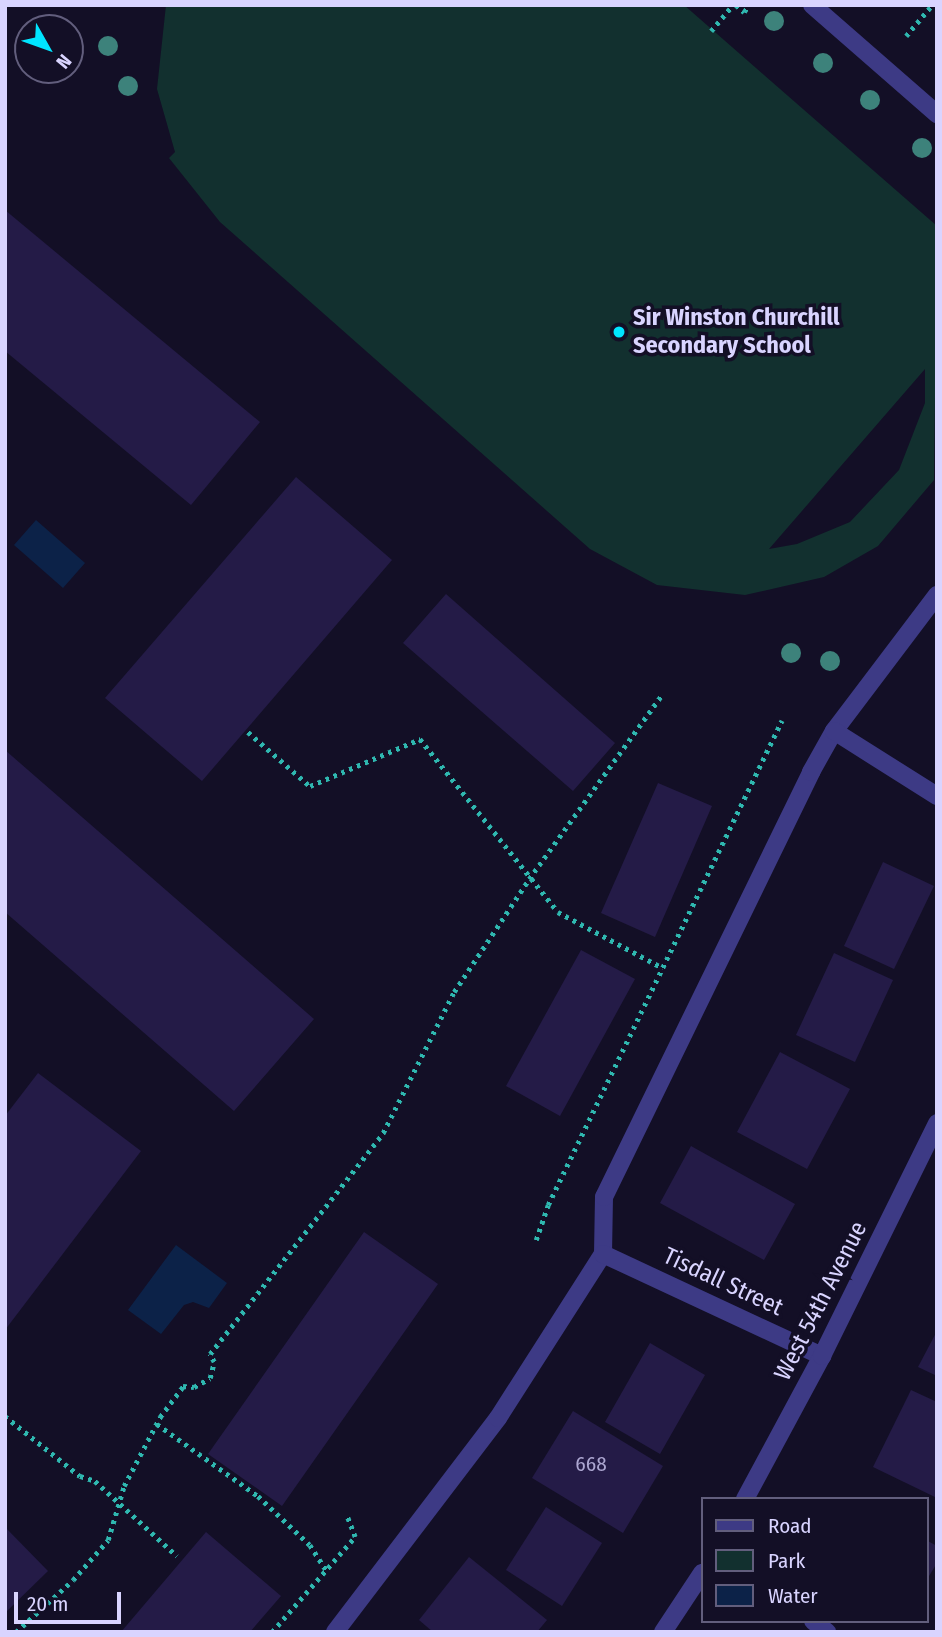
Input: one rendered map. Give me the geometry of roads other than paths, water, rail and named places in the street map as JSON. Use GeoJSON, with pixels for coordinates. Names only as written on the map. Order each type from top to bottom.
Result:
{"type":"FeatureCollection","features":[{"type":"Feature","properties":{"kind":"street"},"geometry":{"type":"LineString","coordinates":[[812,5],[937,114]]}},
{"type":"Feature","properties":{"kind":"street"},"geometry":{"type":"LineString","coordinates":[[335,1632],[498,1419],[603,1254],[604,1198],[834,731],[937,595]]}},
{"type":"Feature","properties":{"kind":"street"},"geometry":{"type":"LineString","coordinates":[[834,731],[937,796]]}},
{"type":"Feature","properties":{"kind":"street","name":"West 54th Avenue"},"geometry":{"type":"LineString","coordinates":[[746,1497],[822,1356],[937,1123]]}},
{"type":"Feature","properties":{"kind":"street","name":"Tisdall Street"},"geometry":{"type":"LineString","coordinates":[[603,1254],[822,1356]]}},
{"type":"Feature","properties":{"kind":"street"},"geometry":{"type":"LineString","coordinates":[[663,1632],[701,1575]]}},
{"type":"Feature","properties":{"kind":"water"},"geometry":{"type":"Polygon","coordinates":[[[36,520],[85,563],[63,588],[14,545],[36,520]]]}},
{"type":"Feature","properties":{"kind":"water"},"geometry":{"type":"Polygon","coordinates":[[[176,1245],[227,1283],[209,1308],[193,1302],[184,1305],[161,1334],[128,1310],[176,1245]]]}},
{"type":"Feature","properties":{"kind":"place","name":"Sir Winston Churchill Secondary School"},"geometry":{"type":"Point","coordinates":[619,332]}}]}
